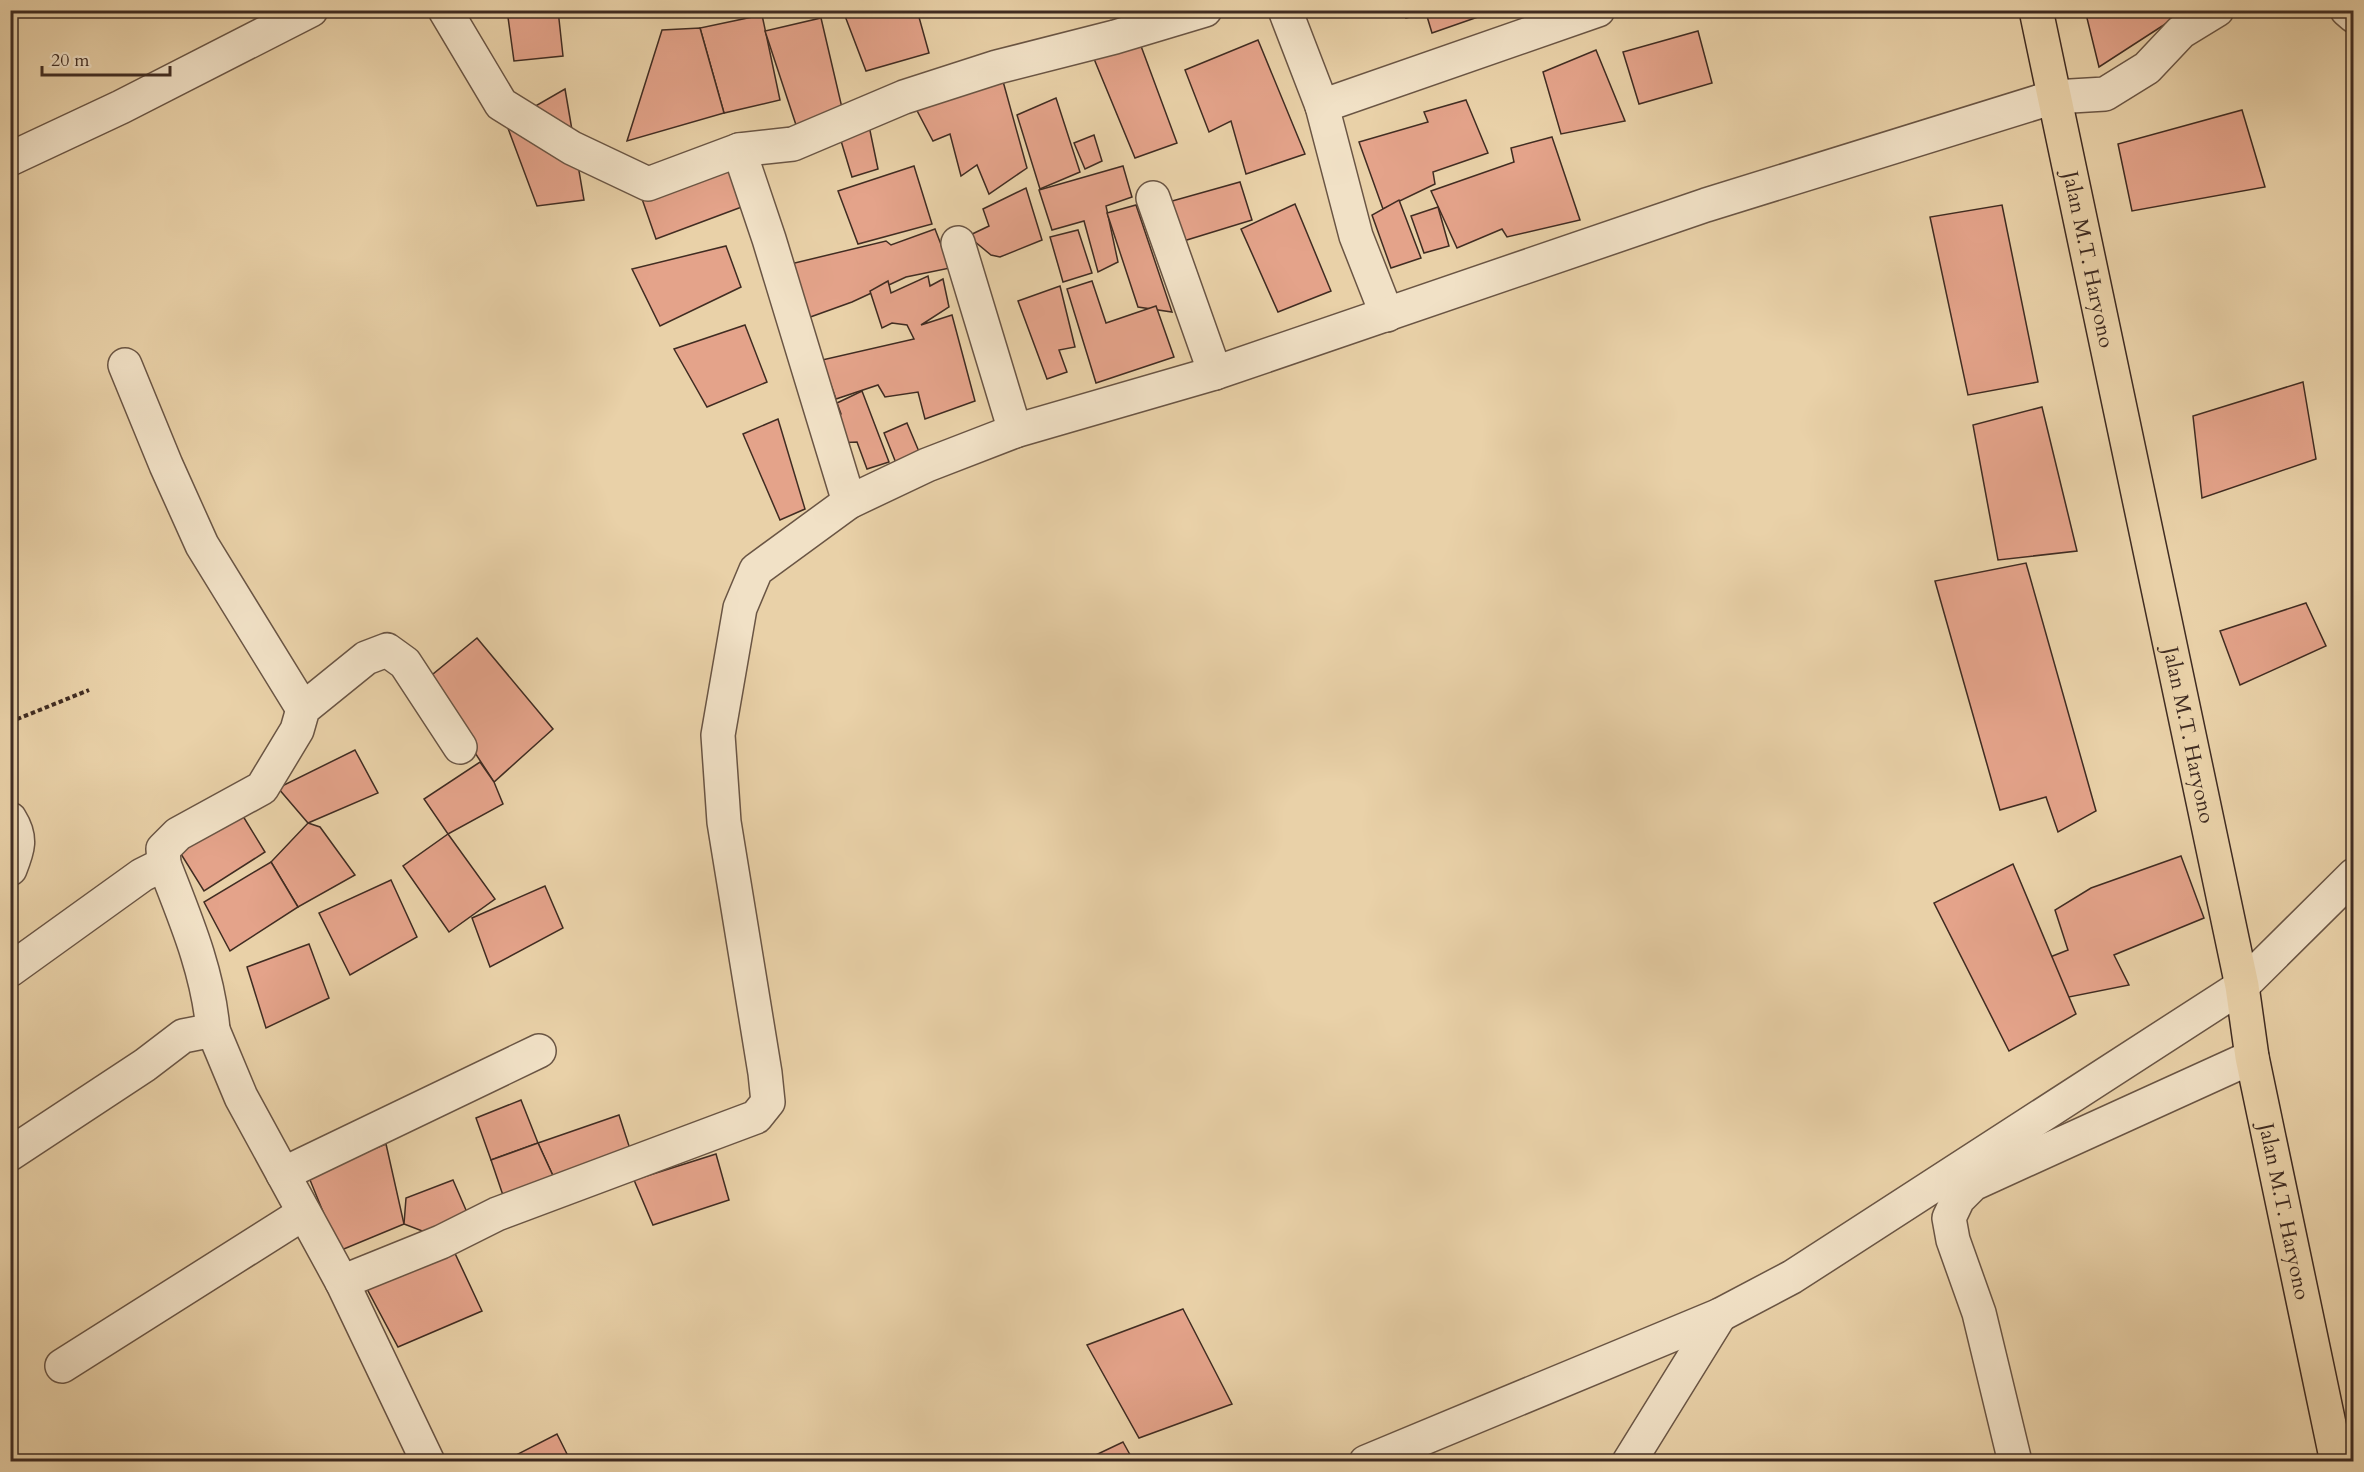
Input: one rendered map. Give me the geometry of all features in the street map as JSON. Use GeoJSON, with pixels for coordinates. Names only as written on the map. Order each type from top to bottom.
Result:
{"type":"FeatureCollection","features":[{"type":"Feature","properties":{"kind":"main road","name":"Jalan M.T. Haryono"},"geometry":{"type":"LineString","coordinates":[[2036,10],[2242,986],[2252,1057],[2337,1461]]}},
{"type":"Feature","properties":{"kind":"street"},"geometry":{"type":"LineString","coordinates":[[10,159],[192,72],[311,10]]}},
{"type":"Feature","properties":{"kind":"street"},"geometry":{"type":"LineString","coordinates":[[445,10],[501,104],[581,153],[648,184],[739,150],[793,144],[904,97],[997,68],[1115,37],[1204,10]]}},
{"type":"Feature","properties":{"kind":"street"},"geometry":{"type":"LineString","coordinates":[[1285,10],[1322,106],[1356,236],[1387,315]]}},
{"type":"Feature","properties":{"kind":"street"},"geometry":{"type":"LineString","coordinates":[[1322,106],[1598,10]]}},
{"type":"Feature","properties":{"kind":"street"},"geometry":{"type":"LineString","coordinates":[[342,1282],[441,1242],[497,1214],[756,1117],[768,1102],[724,822],[718,735],[740,608],[756,570],[849,502],[927,465],[1015,432],[1215,373],[1706,205],[2054,97],[2105,94],[2147,68],[2181,32],[2217,10]]}},
{"type":"Feature","properties":{"kind":"street"},"geometry":{"type":"LineString","coordinates":[[2347,10],[2354,16]]}},
{"type":"Feature","properties":{"kind":"street"},"geometry":{"type":"LineString","coordinates":[[739,150],[769,239],[849,502]]}},
{"type":"Feature","properties":{"kind":"street"},"geometry":{"type":"LineString","coordinates":[[1153,198],[1215,373]]}},
{"type":"Feature","properties":{"kind":"street"},"geometry":{"type":"LineString","coordinates":[[958,243],[1015,432]]}},
{"type":"Feature","properties":{"kind":"street"},"geometry":{"type":"LineString","coordinates":[[125,365],[202,545],[303,709]]}},
{"type":"Feature","properties":{"kind":"street"},"geometry":{"type":"LineString","coordinates":[[428,1461],[342,1282],[241,1097],[213,1030],[210,1000],[195,945],[164,864],[163,849],[178,834],[262,788],[297,730],[303,709],[366,658],[387,650],[405,663],[460,747]]}},
{"type":"Feature","properties":{"kind":"street"},"geometry":{"type":"LineString","coordinates":[[10,819],[16,827],[19,848],[10,869]]}},
{"type":"Feature","properties":{"kind":"street"},"geometry":{"type":"LineString","coordinates":[[10,970],[142,875],[164,864]]}},
{"type":"Feature","properties":{"kind":"street"},"geometry":{"type":"LineString","coordinates":[[1366,1461],[1720,1315],[1792,1277],[2242,986],[2354,875]]}},
{"type":"Feature","properties":{"kind":"street"},"geometry":{"type":"LineString","coordinates":[[10,1154],[145,1065],[183,1036],[213,1030]]}},
{"type":"Feature","properties":{"kind":"street"},"geometry":{"type":"LineString","coordinates":[[283,1174],[539,1051]]}},
{"type":"Feature","properties":{"kind":"street"},"geometry":{"type":"LineString","coordinates":[[2015,1461],[1979,1313],[1953,1240],[1949,1218],[1958,1199],[1972,1184],[2252,1057]]}},
{"type":"Feature","properties":{"kind":"street"},"geometry":{"type":"LineString","coordinates":[[62,1366],[304,1213]]}},
{"type":"Feature","properties":{"kind":"street"},"geometry":{"type":"LineString","coordinates":[[1629,1461],[1720,1315]]}},
{"type":"Feature","properties":{"kind":"path"},"geometry":{"type":"LineString","coordinates":[[10,722],[89,690]]}},
{"type":"Feature","properties":{"kind":"building"},"geometry":{"type":"Polygon","coordinates":[[[507,10],[558,10],[563,56],[514,61],[507,10]]]}},
{"type":"Feature","properties":{"kind":"building"},"geometry":{"type":"Polygon","coordinates":[[[864,10],[917,10],[929,53],[866,71],[845,16],[864,10]]]}},
{"type":"Feature","properties":{"kind":"building"},"geometry":{"type":"Polygon","coordinates":[[[1405,10],[1498,10],[1432,33],[1426,13],[1406,18],[1405,10]]]}},
{"type":"Feature","properties":{"kind":"building"},"geometry":{"type":"Polygon","coordinates":[[[2085,10],[2169,10],[2170,21],[2099,67],[2085,10]]]}},
{"type":"Feature","properties":{"kind":"building"},"geometry":{"type":"Polygon","coordinates":[[[762,15],[780,100],[724,113],[700,28],[762,15]]]}},
{"type":"Feature","properties":{"kind":"building"},"geometry":{"type":"Polygon","coordinates":[[[821,18],[843,112],[798,131],[765,31],[821,18]]]}},
{"type":"Feature","properties":{"kind":"building"},"geometry":{"type":"Polygon","coordinates":[[[700,28],[724,113],[627,141],[662,30],[700,28]]]}},
{"type":"Feature","properties":{"kind":"building"},"geometry":{"type":"Polygon","coordinates":[[[1698,31],[1712,83],[1639,104],[1623,52],[1698,31]]]}},
{"type":"Feature","properties":{"kind":"building"},"geometry":{"type":"Polygon","coordinates":[[[1138,38],[1177,143],[1135,158],[1092,54],[1138,38]]]}},
{"type":"Feature","properties":{"kind":"building"},"geometry":{"type":"Polygon","coordinates":[[[1258,40],[1305,154],[1246,174],[1231,121],[1209,132],[1185,70],[1258,40]]]}},
{"type":"Feature","properties":{"kind":"building"},"geometry":{"type":"Polygon","coordinates":[[[1596,50],[1625,121],[1561,134],[1543,72],[1596,50]]]}},
{"type":"Feature","properties":{"kind":"building"},"geometry":{"type":"Polygon","coordinates":[[[1001,74],[1027,168],[989,194],[977,165],[961,176],[950,134],[933,141],[913,103],[1001,74]]]}},
{"type":"Feature","properties":{"kind":"building"},"geometry":{"type":"Polygon","coordinates":[[[565,89],[584,200],[537,206],[506,123],[565,89]]]}},
{"type":"Feature","properties":{"kind":"building"},"geometry":{"type":"Polygon","coordinates":[[[1056,98],[1080,172],[1040,189],[1017,115],[1056,98]]]}},
{"type":"Feature","properties":{"kind":"building"},"geometry":{"type":"Polygon","coordinates":[[[1466,100],[1488,153],[1433,172],[1435,184],[1383,209],[1359,142],[1428,122],[1424,112],[1466,100]]]}},
{"type":"Feature","properties":{"kind":"building"},"geometry":{"type":"Polygon","coordinates":[[[2242,110],[2265,187],[2132,211],[2118,144],[2242,110]]]}},
{"type":"Feature","properties":{"kind":"building"},"geometry":{"type":"Polygon","coordinates":[[[868,121],[878,169],[852,177],[838,131],[868,121]]]}},
{"type":"Feature","properties":{"kind":"building"},"geometry":{"type":"Polygon","coordinates":[[[1094,135],[1102,161],[1085,169],[1074,143],[1094,135]]]}},
{"type":"Feature","properties":{"kind":"building"},"geometry":{"type":"Polygon","coordinates":[[[1552,137],[1580,220],[1507,237],[1502,229],[1457,248],[1431,191],[1514,162],[1511,148],[1552,137]]]}},
{"type":"Feature","properties":{"kind":"building"},"geometry":{"type":"Polygon","coordinates":[[[740,161],[755,202],[656,239],[641,196],[740,161]]]}},
{"type":"Feature","properties":{"kind":"building"},"geometry":{"type":"Polygon","coordinates":[[[914,166],[932,224],[858,244],[838,191],[914,166]]]}},
{"type":"Feature","properties":{"kind":"building"},"geometry":{"type":"Polygon","coordinates":[[[1123,166],[1132,197],[1106,206],[1118,262],[1098,272],[1084,221],[1052,230],[1039,190],[1123,166]]]}},
{"type":"Feature","properties":{"kind":"building"},"geometry":{"type":"Polygon","coordinates":[[[1240,182],[1252,220],[1177,243],[1165,203],[1240,182]]]}},
{"type":"Feature","properties":{"kind":"building"},"geometry":{"type":"Polygon","coordinates":[[[1026,188],[1042,240],[1000,257],[991,255],[968,236],[989,226],[983,209],[1026,188]]]}},
{"type":"Feature","properties":{"kind":"building"},"geometry":{"type":"Polygon","coordinates":[[[1399,200],[1421,258],[1391,268],[1372,215],[1399,200]]]}},
{"type":"Feature","properties":{"kind":"building"},"geometry":{"type":"Polygon","coordinates":[[[1295,204],[1331,291],[1278,312],[1241,229],[1295,204]]]}},
{"type":"Feature","properties":{"kind":"building"},"geometry":{"type":"Polygon","coordinates":[[[1136,205],[1172,312],[1138,307],[1107,213],[1136,205]]]}},
{"type":"Feature","properties":{"kind":"building"},"geometry":{"type":"Polygon","coordinates":[[[2002,205],[2038,382],[1968,395],[1930,217],[2002,205]]]}},
{"type":"Feature","properties":{"kind":"building"},"geometry":{"type":"Polygon","coordinates":[[[1438,207],[1449,246],[1424,253],[1411,216],[1438,207]]]}},
{"type":"Feature","properties":{"kind":"building"},"geometry":{"type":"Polygon","coordinates":[[[935,229],[950,268],[906,277],[852,302],[802,320],[774,268],[886,241],[891,245],[935,229]]]}},
{"type":"Feature","properties":{"kind":"building"},"geometry":{"type":"Polygon","coordinates":[[[1078,230],[1092,273],[1063,282],[1050,237],[1078,230]]]}},
{"type":"Feature","properties":{"kind":"building"},"geometry":{"type":"Polygon","coordinates":[[[726,246],[741,287],[660,326],[632,269],[726,246]]]}},
{"type":"Feature","properties":{"kind":"building"},"geometry":{"type":"Polygon","coordinates":[[[928,276],[930,286],[943,279],[949,307],[921,325],[952,315],[975,401],[925,419],[918,392],[885,397],[878,385],[836,399],[822,360],[914,339],[907,325],[892,323],[882,328],[870,291],[888,281],[891,293],[928,276]]]}},
{"type":"Feature","properties":{"kind":"building"},"geometry":{"type":"Polygon","coordinates":[[[1092,281],[1106,323],[1156,306],[1174,357],[1096,383],[1067,289],[1092,281]]]}},
{"type":"Feature","properties":{"kind":"building"},"geometry":{"type":"Polygon","coordinates":[[[1060,286],[1075,347],[1059,350],[1067,372],[1047,379],[1018,301],[1060,286]]]}},
{"type":"Feature","properties":{"kind":"building"},"geometry":{"type":"Polygon","coordinates":[[[745,325],[767,382],[707,407],[674,349],[745,325]]]}},
{"type":"Feature","properties":{"kind":"building"},"geometry":{"type":"Polygon","coordinates":[[[2303,382],[2316,459],[2202,498],[2193,416],[2303,382]]]}},
{"type":"Feature","properties":{"kind":"building"},"geometry":{"type":"Polygon","coordinates":[[[862,391],[889,462],[867,469],[857,442],[837,443],[830,421],[841,414],[837,403],[862,391]]]}},
{"type":"Feature","properties":{"kind":"building"},"geometry":{"type":"Polygon","coordinates":[[[2042,407],[2077,551],[1998,560],[1973,425],[2042,407]]]}},
{"type":"Feature","properties":{"kind":"building"},"geometry":{"type":"Polygon","coordinates":[[[778,419],[805,509],[780,520],[743,434],[778,419]]]}},
{"type":"Feature","properties":{"kind":"building"},"geometry":{"type":"Polygon","coordinates":[[[907,423],[920,454],[896,463],[884,433],[907,423]]]}},
{"type":"Feature","properties":{"kind":"building"},"geometry":{"type":"Polygon","coordinates":[[[2026,563],[2096,811],[2058,832],[2046,797],[2000,810],[1935,581],[2026,563]]]}},
{"type":"Feature","properties":{"kind":"building"},"geometry":{"type":"Polygon","coordinates":[[[2306,603],[2326,646],[2240,685],[2220,631],[2306,603]]]}},
{"type":"Feature","properties":{"kind":"building"},"geometry":{"type":"Polygon","coordinates":[[[477,638],[553,729],[494,782],[427,679],[477,638]]]}},
{"type":"Feature","properties":{"kind":"building"},"geometry":{"type":"Polygon","coordinates":[[[355,750],[378,793],[308,823],[278,788],[355,750]]]}},
{"type":"Feature","properties":{"kind":"building"},"geometry":{"type":"Polygon","coordinates":[[[480,762],[494,782],[503,804],[448,834],[424,799],[480,762]]]}},
{"type":"Feature","properties":{"kind":"building"},"geometry":{"type":"Polygon","coordinates":[[[238,808],[265,852],[204,891],[176,846],[238,808]]]}},
{"type":"Feature","properties":{"kind":"building"},"geometry":{"type":"Polygon","coordinates":[[[308,823],[320,827],[355,875],[298,907],[271,862],[308,823]]]}},
{"type":"Feature","properties":{"kind":"building"},"geometry":{"type":"Polygon","coordinates":[[[448,834],[495,899],[449,932],[403,866],[448,834]]]}},
{"type":"Feature","properties":{"kind":"building"},"geometry":{"type":"Polygon","coordinates":[[[2181,856],[2204,918],[2114,955],[2129,985],[2064,998],[2045,959],[2068,950],[2055,910],[2091,888],[2181,856]]]}},
{"type":"Feature","properties":{"kind":"building"},"geometry":{"type":"Polygon","coordinates":[[[271,862],[298,907],[230,951],[204,902],[271,862]]]}},
{"type":"Feature","properties":{"kind":"building"},"geometry":{"type":"Polygon","coordinates":[[[2013,864],[2076,1014],[2009,1051],[1934,903],[2013,864]]]}},
{"type":"Feature","properties":{"kind":"building"},"geometry":{"type":"Polygon","coordinates":[[[391,880],[417,937],[350,975],[319,913],[391,880]]]}},
{"type":"Feature","properties":{"kind":"building"},"geometry":{"type":"Polygon","coordinates":[[[545,886],[563,928],[490,967],[472,918],[545,886]]]}},
{"type":"Feature","properties":{"kind":"building"},"geometry":{"type":"Polygon","coordinates":[[[309,944],[329,998],[266,1028],[247,967],[309,944]]]}},
{"type":"Feature","properties":{"kind":"building"},"geometry":{"type":"Polygon","coordinates":[[[521,1100],[538,1143],[491,1160],[476,1118],[521,1100]]]}},
{"type":"Feature","properties":{"kind":"building"},"geometry":{"type":"Polygon","coordinates":[[[619,1115],[630,1149],[554,1178],[538,1143],[619,1115]]]}},
{"type":"Feature","properties":{"kind":"building"},"geometry":{"type":"Polygon","coordinates":[[[538,1143],[554,1178],[508,1210],[491,1160],[538,1143]]]}},
{"type":"Feature","properties":{"kind":"building"},"geometry":{"type":"Polygon","coordinates":[[[386,1144],[404,1224],[339,1251],[308,1175],[386,1144]]]}},
{"type":"Feature","properties":{"kind":"building"},"geometry":{"type":"Polygon","coordinates":[[[716,1154],[729,1200],[653,1225],[634,1180],[716,1154]]]}},
{"type":"Feature","properties":{"kind":"building"},"geometry":{"type":"Polygon","coordinates":[[[453,1180],[469,1217],[430,1234],[404,1224],[406,1198],[453,1180]]]}},
{"type":"Feature","properties":{"kind":"building"},"geometry":{"type":"Polygon","coordinates":[[[452,1247],[482,1311],[398,1347],[366,1287],[452,1247]]]}},
{"type":"Feature","properties":{"kind":"building"},"geometry":{"type":"Polygon","coordinates":[[[1183,1309],[1232,1404],[1139,1438],[1087,1345],[1183,1309]]]}},
{"type":"Feature","properties":{"kind":"building"},"geometry":{"type":"Polygon","coordinates":[[[557,1434],[571,1462],[516,1462],[514,1456],[557,1434]]]}},
{"type":"Feature","properties":{"kind":"building"},"geometry":{"type":"Polygon","coordinates":[[[1123,1442],[1134,1462],[1081,1462],[1123,1442]]]}}]}
